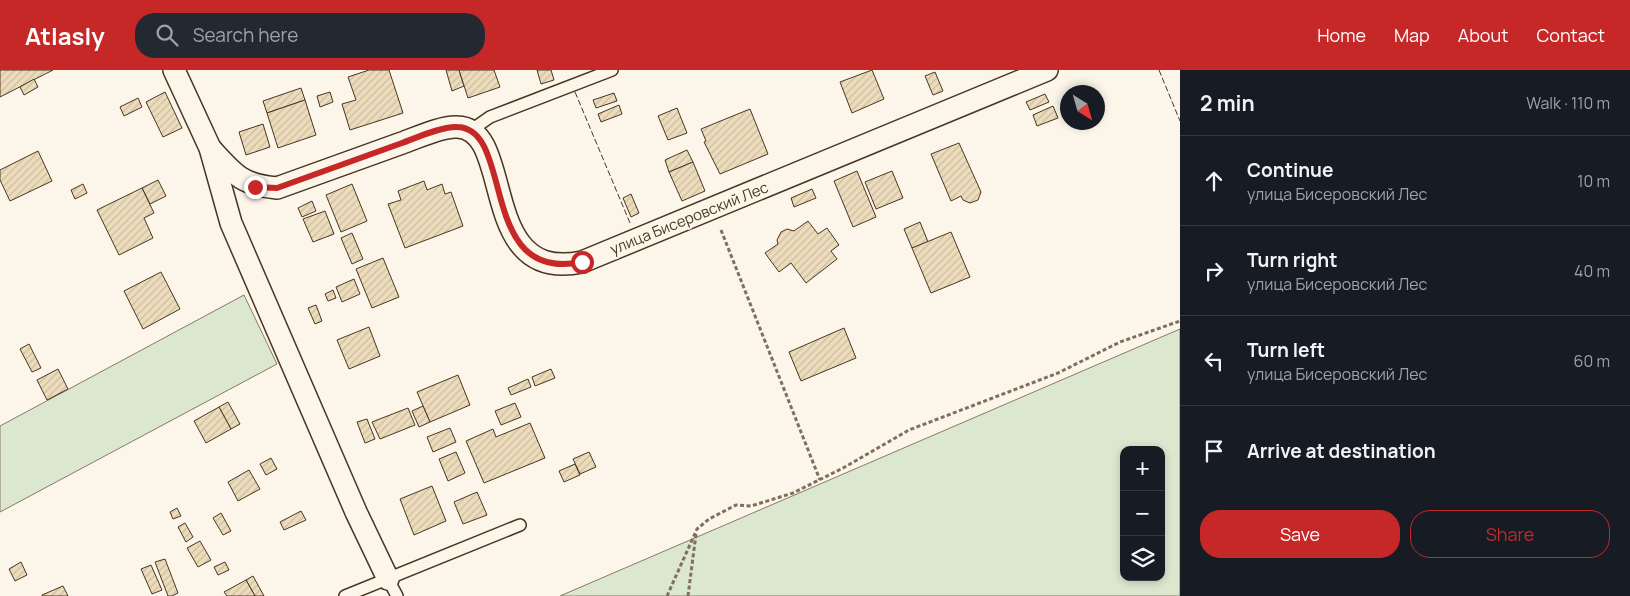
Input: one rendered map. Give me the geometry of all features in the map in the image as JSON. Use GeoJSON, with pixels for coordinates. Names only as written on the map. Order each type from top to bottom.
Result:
{"type":"FeatureCollection","features":[{"type":"Feature","properties":{"kind":"street"},"geometry":{"type":"LineString","coordinates":[[174,70],[210,148],[231,224],[356,512],[392,587]]}},
{"type":"Feature","properties":{"kind":"street","name":"улица Бисеровский Лес"},"geometry":{"type":"LineString","coordinates":[[470,131],[480,140],[488,156],[517,240],[532,257],[544,263],[563,266],[582,262],[1047,70]]}},
{"type":"Feature","properties":{"kind":"street"},"geometry":{"type":"LineString","coordinates":[[210,148],[236,175],[255,187],[277,188],[427,134],[457,127],[470,131]]}},
{"type":"Feature","properties":{"kind":"lane"},"geometry":{"type":"LineString","coordinates":[[470,131],[490,117],[612,70]]}},
{"type":"Feature","properties":{"kind":"lane"},"geometry":{"type":"LineString","coordinates":[[346,596],[392,587],[520,525]]}},
{"type":"Feature","properties":{"kind":"path"},"geometry":{"type":"LineString","coordinates":[[712,208],[820,480]]}},
{"type":"Feature","properties":{"kind":"path"},"geometry":{"type":"LineString","coordinates":[[667,596],[697,529],[736,506],[751,506],[793,493],[820,480],[908,430],[1058,372],[1120,342],[1180,321]]}},
{"type":"Feature","properties":{"kind":"path"},"geometry":{"type":"LineString","coordinates":[[688,596],[697,529]]}},
{"type":"Feature","properties":{"kind":"green space"},"geometry":{"type":"Polygon","coordinates":[[[244,295],[277,364],[0,512],[0,426],[244,295]]]}},
{"type":"Feature","properties":{"kind":"green space"},"geometry":{"type":"Polygon","coordinates":[[[1180,329],[1180,596],[560,596],[1180,329]]]}},
{"type":"Feature","properties":{"kind":"building"},"geometry":{"type":"Polygon","coordinates":[[[0,70],[53,70],[0,97],[0,70]]]}},
{"type":"Feature","properties":{"kind":"building"},"geometry":{"type":"Polygon","coordinates":[[[369,70],[389,70],[403,113],[350,130],[342,104],[356,100],[348,77],[369,70]]]}},
{"type":"Feature","properties":{"kind":"building"},"geometry":{"type":"Polygon","coordinates":[[[446,70],[459,70],[464,86],[452,91],[446,70]]]}},
{"type":"Feature","properties":{"kind":"building"},"geometry":{"type":"Polygon","coordinates":[[[459,70],[494,70],[500,87],[468,98],[459,70]]]}},
{"type":"Feature","properties":{"kind":"building"},"geometry":{"type":"Polygon","coordinates":[[[537,70],[551,70],[554,80],[541,84],[537,70]]]}},
{"type":"Feature","properties":{"kind":"building"},"geometry":{"type":"Polygon","coordinates":[[[872,70],[884,99],[852,113],[840,82],[872,70]]]}},
{"type":"Feature","properties":{"kind":"building"},"geometry":{"type":"Polygon","coordinates":[[[935,72],[943,91],[933,95],[925,76],[935,72]]]}},
{"type":"Feature","properties":{"kind":"building"},"geometry":{"type":"Polygon","coordinates":[[[34,79],[38,87],[24,95],[20,87],[34,79]]]}},
{"type":"Feature","properties":{"kind":"building"},"geometry":{"type":"Polygon","coordinates":[[[301,88],[305,100],[267,113],[263,101],[301,88]]]}},
{"type":"Feature","properties":{"kind":"building"},"geometry":{"type":"Polygon","coordinates":[[[165,92],[182,128],[163,137],[146,102],[165,92]]]}},
{"type":"Feature","properties":{"kind":"building"},"geometry":{"type":"Polygon","coordinates":[[[330,92],[333,102],[320,107],[317,96],[330,92]]]}},
{"type":"Feature","properties":{"kind":"building"},"geometry":{"type":"Polygon","coordinates":[[[614,93],[617,101],[596,108],[593,100],[614,93]]]}},
{"type":"Feature","properties":{"kind":"building"},"geometry":{"type":"Polygon","coordinates":[[[1045,94],[1049,102],[1030,110],[1026,102],[1045,94]]]}},
{"type":"Feature","properties":{"kind":"building"},"geometry":{"type":"Polygon","coordinates":[[[138,98],[142,107],[124,116],[120,107],[138,98]]]}},
{"type":"Feature","properties":{"kind":"building"},"geometry":{"type":"Polygon","coordinates":[[[305,100],[316,135],[278,148],[267,113],[305,100]]]}},
{"type":"Feature","properties":{"kind":"building"},"geometry":{"type":"Polygon","coordinates":[[[619,105],[622,114],[601,122],[598,114],[619,105]]]}},
{"type":"Feature","properties":{"kind":"building"},"geometry":{"type":"Polygon","coordinates":[[[1053,106],[1058,118],[1037,126],[1033,115],[1053,106]]]}},
{"type":"Feature","properties":{"kind":"building"},"geometry":{"type":"Polygon","coordinates":[[[677,108],[687,133],[668,140],[658,116],[677,108]]]}},
{"type":"Feature","properties":{"kind":"building"},"geometry":{"type":"Polygon","coordinates":[[[750,109],[768,154],[720,174],[704,142],[706,141],[701,129],[750,109]]]}},
{"type":"Feature","properties":{"kind":"building"},"geometry":{"type":"Polygon","coordinates":[[[263,124],[270,147],[246,155],[239,132],[263,124]]]}},
{"type":"Feature","properties":{"kind":"building"},"geometry":{"type":"Polygon","coordinates":[[[959,143],[981,192],[978,200],[970,203],[963,200],[961,196],[951,201],[931,154],[959,143]]]}},
{"type":"Feature","properties":{"kind":"building"},"geometry":{"type":"Polygon","coordinates":[[[687,150],[693,162],[669,172],[665,160],[687,150]]]}},
{"type":"Feature","properties":{"kind":"building"},"geometry":{"type":"Polygon","coordinates":[[[38,151],[52,181],[10,201],[0,180],[0,170],[38,151]]]}},
{"type":"Feature","properties":{"kind":"building"},"geometry":{"type":"Polygon","coordinates":[[[693,162],[705,191],[682,201],[669,172],[693,162]]]}},
{"type":"Feature","properties":{"kind":"building"},"geometry":{"type":"Polygon","coordinates":[[[857,171],[876,217],[853,227],[834,181],[857,171]]]}},
{"type":"Feature","properties":{"kind":"building"},"geometry":{"type":"Polygon","coordinates":[[[892,171],[903,198],[876,209],[865,182],[892,171]]]}},
{"type":"Feature","properties":{"kind":"building"},"geometry":{"type":"Polygon","coordinates":[[[158,180],[166,196],[150,204],[142,188],[158,180]]]}},
{"type":"Feature","properties":{"kind":"building"},"geometry":{"type":"Polygon","coordinates":[[[424,181],[427,190],[442,184],[445,194],[451,192],[463,226],[405,248],[388,204],[401,200],[398,191],[424,181]]]}},
{"type":"Feature","properties":{"kind":"building"},"geometry":{"type":"Polygon","coordinates":[[[83,184],[87,193],[75,199],[71,190],[83,184]]]}},
{"type":"Feature","properties":{"kind":"building"},"geometry":{"type":"Polygon","coordinates":[[[352,184],[367,221],[341,232],[326,195],[352,184]]]}},
{"type":"Feature","properties":{"kind":"building"},"geometry":{"type":"Polygon","coordinates":[[[142,188],[154,213],[144,218],[153,238],[119,255],[97,210],[142,188]]]}},
{"type":"Feature","properties":{"kind":"building"},"geometry":{"type":"Polygon","coordinates":[[[812,189],[816,198],[794,207],[791,198],[812,189]]]}},
{"type":"Feature","properties":{"kind":"building"},"geometry":{"type":"Polygon","coordinates":[[[631,194],[639,213],[631,217],[623,198],[631,194]]]}},
{"type":"Feature","properties":{"kind":"building"},"geometry":{"type":"Polygon","coordinates":[[[312,201],[316,211],[302,217],[298,208],[312,201]]]}},
{"type":"Feature","properties":{"kind":"building"},"geometry":{"type":"Polygon","coordinates":[[[325,211],[334,234],[313,242],[303,219],[325,211]]]}},
{"type":"Feature","properties":{"kind":"building"},"geometry":{"type":"Polygon","coordinates":[[[808,221],[818,234],[827,228],[839,245],[831,251],[837,259],[806,283],[791,263],[779,272],[765,253],[778,244],[777,240],[781,232],[787,229],[794,231],[808,221]]]}},
{"type":"Feature","properties":{"kind":"building"},"geometry":{"type":"Polygon","coordinates":[[[920,222],[928,242],[912,248],[904,229],[920,222]]]}},
{"type":"Feature","properties":{"kind":"building"},"geometry":{"type":"Polygon","coordinates":[[[951,232],[970,277],[931,293],[912,248],[951,232]]]}},
{"type":"Feature","properties":{"kind":"building"},"geometry":{"type":"Polygon","coordinates":[[[352,233],[363,259],[352,264],[341,238],[352,233]]]}},
{"type":"Feature","properties":{"kind":"building"},"geometry":{"type":"Polygon","coordinates":[[[383,258],[399,297],[372,308],[356,269],[383,258]]]}},
{"type":"Feature","properties":{"kind":"building"},"geometry":{"type":"Polygon","coordinates":[[[161,272],[180,309],[143,329],[124,291],[161,272]]]}},
{"type":"Feature","properties":{"kind":"building"},"geometry":{"type":"Polygon","coordinates":[[[354,279],[360,294],[342,302],[336,287],[354,279]]]}},
{"type":"Feature","properties":{"kind":"building"},"geometry":{"type":"Polygon","coordinates":[[[333,290],[336,298],[328,301],[325,294],[333,290]]]}},
{"type":"Feature","properties":{"kind":"building"},"geometry":{"type":"Polygon","coordinates":[[[316,305],[322,321],[315,324],[308,308],[316,305]]]}},
{"type":"Feature","properties":{"kind":"building"},"geometry":{"type":"Polygon","coordinates":[[[369,327],[380,356],[349,369],[337,340],[369,327]]]}},
{"type":"Feature","properties":{"kind":"building"},"geometry":{"type":"Polygon","coordinates":[[[844,328],[856,358],[801,381],[789,352],[844,328]]]}},
{"type":"Feature","properties":{"kind":"building"},"geometry":{"type":"Polygon","coordinates":[[[29,344],[41,368],[32,372],[20,349],[29,344]]]}},
{"type":"Feature","properties":{"kind":"building"},"geometry":{"type":"Polygon","coordinates":[[[58,369],[68,389],[47,400],[37,380],[58,369]]]}},
{"type":"Feature","properties":{"kind":"building"},"geometry":{"type":"Polygon","coordinates":[[[551,369],[555,378],[535,386],[532,377],[551,369]]]}},
{"type":"Feature","properties":{"kind":"building"},"geometry":{"type":"Polygon","coordinates":[[[458,375],[470,405],[430,422],[417,392],[458,375]]]}},
{"type":"Feature","properties":{"kind":"building"},"geometry":{"type":"Polygon","coordinates":[[[528,379],[531,387],[511,395],[508,388],[528,379]]]}},
{"type":"Feature","properties":{"kind":"building"},"geometry":{"type":"Polygon","coordinates":[[[228,402],[240,424],[231,429],[219,407],[228,402]]]}},
{"type":"Feature","properties":{"kind":"building"},"geometry":{"type":"Polygon","coordinates":[[[515,403],[521,417],[501,425],[495,411],[515,403]]]}},
{"type":"Feature","properties":{"kind":"building"},"geometry":{"type":"Polygon","coordinates":[[[423,406],[430,422],[419,427],[412,411],[423,406]]]}},
{"type":"Feature","properties":{"kind":"building"},"geometry":{"type":"Polygon","coordinates":[[[219,407],[231,429],[206,443],[194,421],[219,407]]]}},
{"type":"Feature","properties":{"kind":"building"},"geometry":{"type":"Polygon","coordinates":[[[408,408],[415,425],[380,439],[372,422],[408,408]]]}},
{"type":"Feature","properties":{"kind":"building"},"geometry":{"type":"Polygon","coordinates":[[[367,419],[375,439],[365,443],[357,422],[367,419]]]}},
{"type":"Feature","properties":{"kind":"building"},"geometry":{"type":"Polygon","coordinates":[[[530,423],[545,458],[484,483],[466,441],[493,429],[496,437],[530,423]]]}},
{"type":"Feature","properties":{"kind":"building"},"geometry":{"type":"Polygon","coordinates":[[[450,428],[456,442],[433,452],[427,437],[450,428]]]}},
{"type":"Feature","properties":{"kind":"building"},"geometry":{"type":"Polygon","coordinates":[[[456,452],[465,473],[448,481],[439,459],[456,452]]]}},
{"type":"Feature","properties":{"kind":"building"},"geometry":{"type":"Polygon","coordinates":[[[589,452],[596,467],[580,474],[573,459],[589,452]]]}},
{"type":"Feature","properties":{"kind":"building"},"geometry":{"type":"Polygon","coordinates":[[[271,458],[277,469],[266,475],[260,464],[271,458]]]}},
{"type":"Feature","properties":{"kind":"building"},"geometry":{"type":"Polygon","coordinates":[[[575,464],[580,475],[564,482],[559,471],[575,464]]]}},
{"type":"Feature","properties":{"kind":"building"},"geometry":{"type":"Polygon","coordinates":[[[249,470],[260,489],[238,501],[228,482],[249,470]]]}},
{"type":"Feature","properties":{"kind":"building"},"geometry":{"type":"Polygon","coordinates":[[[432,486],[446,521],[414,535],[400,499],[432,486]]]}},
{"type":"Feature","properties":{"kind":"building"},"geometry":{"type":"Polygon","coordinates":[[[477,492],[487,515],[463,524],[454,502],[477,492]]]}},
{"type":"Feature","properties":{"kind":"building"},"geometry":{"type":"Polygon","coordinates":[[[177,508],[181,516],[173,519],[170,512],[177,508]]]}},
{"type":"Feature","properties":{"kind":"building"},"geometry":{"type":"Polygon","coordinates":[[[301,511],[306,520],[284,530],[280,522],[301,511]]]}},
{"type":"Feature","properties":{"kind":"building"},"geometry":{"type":"Polygon","coordinates":[[[221,513],[231,531],[223,535],[213,518],[221,513]]]}},
{"type":"Feature","properties":{"kind":"building"},"geometry":{"type":"Polygon","coordinates":[[[185,523],[193,537],[186,542],[178,527],[185,523]]]}},
{"type":"Feature","properties":{"kind":"building"},"geometry":{"type":"Polygon","coordinates":[[[200,541],[211,560],[198,567],[187,548],[200,541]]]}},
{"type":"Feature","properties":{"kind":"building"},"geometry":{"type":"Polygon","coordinates":[[[165,559],[178,593],[172,596],[168,596],[155,562],[165,559]]]}},
{"type":"Feature","properties":{"kind":"building"},"geometry":{"type":"Polygon","coordinates":[[[21,562],[27,575],[15,581],[9,569],[21,562]]]}},
{"type":"Feature","properties":{"kind":"building"},"geometry":{"type":"Polygon","coordinates":[[[225,562],[229,570],[218,575],[214,567],[225,562]]]}},
{"type":"Feature","properties":{"kind":"building"},"geometry":{"type":"Polygon","coordinates":[[[151,565],[162,590],[152,594],[141,569],[151,565]]]}},
{"type":"Feature","properties":{"kind":"building"},"geometry":{"type":"Polygon","coordinates":[[[253,576],[264,596],[255,596],[246,580],[253,576]]]}},
{"type":"Feature","properties":{"kind":"building"},"geometry":{"type":"Polygon","coordinates":[[[246,580],[255,596],[227,596],[224,592],[246,580]]]}},
{"type":"Feature","properties":{"kind":"building"},"geometry":{"type":"Polygon","coordinates":[[[63,586],[68,596],[42,596],[42,595],[63,586]]]}},
{"type":"Feature","properties":{"kind":"fence"},"geometry":{"type":"LineString","coordinates":[[1159,70],[1180,121]]}},
{"type":"Feature","properties":{"kind":"fence"},"geometry":{"type":"LineString","coordinates":[[575,92],[630,223]]}},
{"type":"Feature","properties":{"kind":"route"},"geometry":{"type":"LineString","coordinates":[[255,187],[277,188],[427,134],[457,127],[470,131],[480,140],[488,156],[517,240],[532,257],[544,263],[563,266],[582,262]]}}]}
